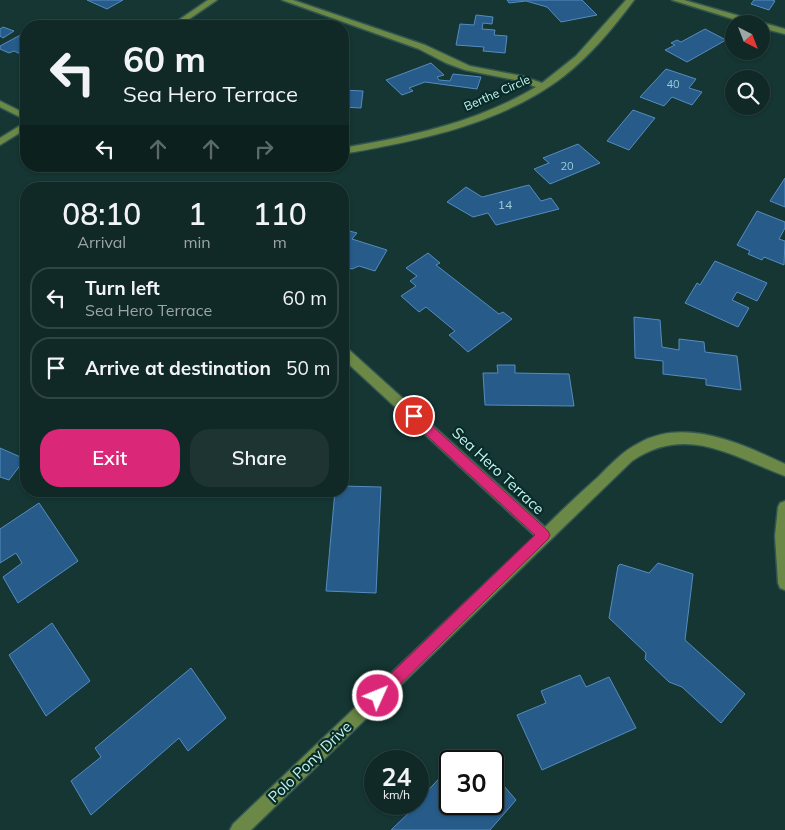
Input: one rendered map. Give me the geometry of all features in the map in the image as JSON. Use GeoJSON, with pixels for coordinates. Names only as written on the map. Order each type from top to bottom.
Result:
{"type":"FeatureCollection","features":[{"type":"Feature","properties":{"kind":"street"},"geometry":{"type":"LineString","coordinates":[[183,20],[213,0]]}},
{"type":"Feature","properties":{"kind":"street"},"geometry":{"type":"LineString","coordinates":[[286,0],[343,20]]}},
{"type":"Feature","properties":{"kind":"street","name":"Berthe Circle"},"geometry":{"type":"LineString","coordinates":[[349,150],[412,138],[451,126],[512,103],[559,75],[576,60],[630,0]]}},
{"type":"Feature","properties":{"kind":"street"},"geometry":{"type":"LineString","coordinates":[[676,0],[728,15]]}},
{"type":"Feature","properties":{"kind":"street"},"geometry":{"type":"LineString","coordinates":[[349,22],[422,47],[449,61],[468,68],[522,79],[542,86]]}},
{"type":"Feature","properties":{"kind":"street"},"geometry":{"type":"LineString","coordinates":[[770,27],[785,32]]}},
{"type":"Feature","properties":{"kind":"street"},"geometry":{"type":"LineString","coordinates":[[0,104],[20,114]]}},
{"type":"Feature","properties":{"kind":"street"},"geometry":{"type":"LineString","coordinates":[[0,142],[20,129]]}},
{"type":"Feature","properties":{"kind":"street","name":"Sea Hero Terrace"},"geometry":{"type":"LineString","coordinates":[[349,356],[544,535]]}},
{"type":"Feature","properties":{"kind":"street","name":"Polo Pony Drive"},"geometry":{"type":"LineString","coordinates":[[239,830],[626,457],[647,445],[670,440],[694,438],[718,442],[744,451],[785,470]]}},
{"type":"Feature","properties":{"kind":"street"},"geometry":{"type":"LineString","coordinates":[[785,507],[782,536],[785,583]]}},
{"type":"Feature","properties":{"kind":"building"},"geometry":{"type":"Polygon","coordinates":[[[87,0],[123,0],[107,9],[87,0]]]}},
{"type":"Feature","properties":{"kind":"building"},"geometry":{"type":"Polygon","coordinates":[[[507,0],[582,0],[597,15],[561,22],[547,7],[526,1],[509,3],[507,0]]]}},
{"type":"Feature","properties":{"kind":"building"},"geometry":{"type":"Polygon","coordinates":[[[754,0],[775,1],[769,10],[751,4],[754,0]]]}},
{"type":"Feature","properties":{"kind":"building"},"geometry":{"type":"Polygon","coordinates":[[[476,15],[493,17],[492,24],[483,23],[482,29],[495,30],[494,35],[507,36],[505,53],[483,51],[484,47],[456,45],[460,24],[474,25],[476,15]]]}},
{"type":"Feature","properties":{"kind":"building"},"geometry":{"type":"Polygon","coordinates":[[[3,27],[14,31],[3,38],[0,36],[0,29],[3,27]]]}},
{"type":"Feature","properties":{"kind":"building"},"geometry":{"type":"Polygon","coordinates":[[[705,29],[725,39],[687,62],[665,50],[675,45],[671,43],[677,40],[681,42],[705,29]]]}},
{"type":"Feature","properties":{"kind":"building"},"geometry":{"type":"Polygon","coordinates":[[[20,35],[20,54],[14,51],[9,53],[0,49],[0,46],[20,35]]]}},
{"type":"Feature","properties":{"kind":"building"},"geometry":{"type":"Polygon","coordinates":[[[431,63],[444,75],[437,77],[439,80],[450,81],[453,74],[481,77],[477,89],[425,82],[409,88],[413,91],[402,95],[386,80],[431,63]]]}},
{"type":"Feature","properties":{"kind":"building"},"geometry":{"type":"Polygon","coordinates":[[[666,69],[696,79],[689,88],[702,92],[692,105],[672,97],[664,106],[640,97],[666,69]]]}},
{"type":"Feature","properties":{"kind":"building"},"geometry":{"type":"Polygon","coordinates":[[[349,90],[363,91],[361,108],[349,107],[349,90]]]}},
{"type":"Feature","properties":{"kind":"building"},"geometry":{"type":"Polygon","coordinates":[[[633,110],[655,118],[629,150],[607,141],[633,110]]]}},
{"type":"Feature","properties":{"kind":"building"},"geometry":{"type":"Polygon","coordinates":[[[578,144],[600,163],[550,184],[534,169],[549,163],[543,158],[578,144]]]}},
{"type":"Feature","properties":{"kind":"building"},"geometry":{"type":"Polygon","coordinates":[[[785,178],[785,207],[770,201],[785,178]]]}},
{"type":"Feature","properties":{"kind":"building"},"geometry":{"type":"Polygon","coordinates":[[[529,185],[541,201],[551,198],[559,209],[496,225],[488,213],[473,217],[447,202],[466,187],[482,197],[529,185]]]}},
{"type":"Feature","properties":{"kind":"building"},"geometry":{"type":"Polygon","coordinates":[[[757,211],[785,222],[785,228],[779,239],[785,241],[784,265],[764,257],[762,260],[748,254],[750,251],[737,245],[757,211]]]}},
{"type":"Feature","properties":{"kind":"building"},"geometry":{"type":"Polygon","coordinates":[[[349,231],[357,233],[352,239],[387,250],[375,271],[359,266],[349,268],[349,231]]]}},
{"type":"Feature","properties":{"kind":"building"},"geometry":{"type":"Polygon","coordinates":[[[428,253],[440,263],[436,265],[499,314],[503,312],[512,319],[468,352],[449,335],[455,331],[426,307],[419,312],[401,296],[416,286],[410,281],[417,276],[406,268],[428,253]]]}},
{"type":"Feature","properties":{"kind":"building"},"geometry":{"type":"Polygon","coordinates":[[[715,261],[767,283],[757,301],[737,292],[732,300],[749,308],[738,327],[685,303],[697,283],[700,285],[715,261]]]}},
{"type":"Feature","properties":{"kind":"building"},"geometry":{"type":"Polygon","coordinates":[[[634,317],[660,320],[662,347],[679,350],[679,339],[704,342],[705,352],[737,356],[741,390],[706,385],[706,379],[663,374],[663,361],[635,358],[634,317]]]}},
{"type":"Feature","properties":{"kind":"building"},"geometry":{"type":"Polygon","coordinates":[[[497,365],[515,365],[515,373],[569,374],[574,406],[485,405],[483,373],[498,373],[497,365]]]}},
{"type":"Feature","properties":{"kind":"building"},"geometry":{"type":"Polygon","coordinates":[[[0,448],[20,457],[20,466],[9,480],[0,477],[0,448]]]}},
{"type":"Feature","properties":{"kind":"building"},"geometry":{"type":"Polygon","coordinates":[[[349,486],[381,487],[376,593],[326,591],[334,497],[349,497],[349,486]]]}},
{"type":"Feature","properties":{"kind":"building"},"geometry":{"type":"Polygon","coordinates":[[[39,503],[78,561],[18,603],[3,577],[22,563],[16,553],[0,563],[0,529],[39,503]]]}},
{"type":"Feature","properties":{"kind":"building"},"geometry":{"type":"Polygon","coordinates":[[[658,563],[693,574],[685,640],[745,694],[721,723],[682,687],[669,682],[645,659],[646,653],[609,618],[618,566],[620,564],[649,573],[658,563]]]}},
{"type":"Feature","properties":{"kind":"building"},"geometry":{"type":"Polygon","coordinates":[[[52,623],[90,681],[46,716],[9,655],[52,623]]]}},
{"type":"Feature","properties":{"kind":"building"},"geometry":{"type":"Polygon","coordinates":[[[191,668],[226,718],[188,751],[179,738],[91,815],[71,781],[101,757],[95,748],[191,668]]]}},
{"type":"Feature","properties":{"kind":"building"},"geometry":{"type":"Polygon","coordinates":[[[580,675],[586,687],[609,677],[636,728],[542,770],[517,715],[546,703],[541,691],[580,675]]]}},
{"type":"Feature","properties":{"kind":"building"},"geometry":{"type":"Polygon","coordinates":[[[439,779],[439,815],[503,815],[490,830],[391,830],[407,815],[429,815],[429,789],[439,779]]]}},
{"type":"Feature","properties":{"kind":"building"},"geometry":{"type":"Polygon","coordinates":[[[504,786],[516,800],[504,814],[504,786]]]}},
{"type":"Feature","properties":{"kind":"route"},"geometry":{"type":"LineString","coordinates":[[378,696],[544,535],[414,416]]}}]}
